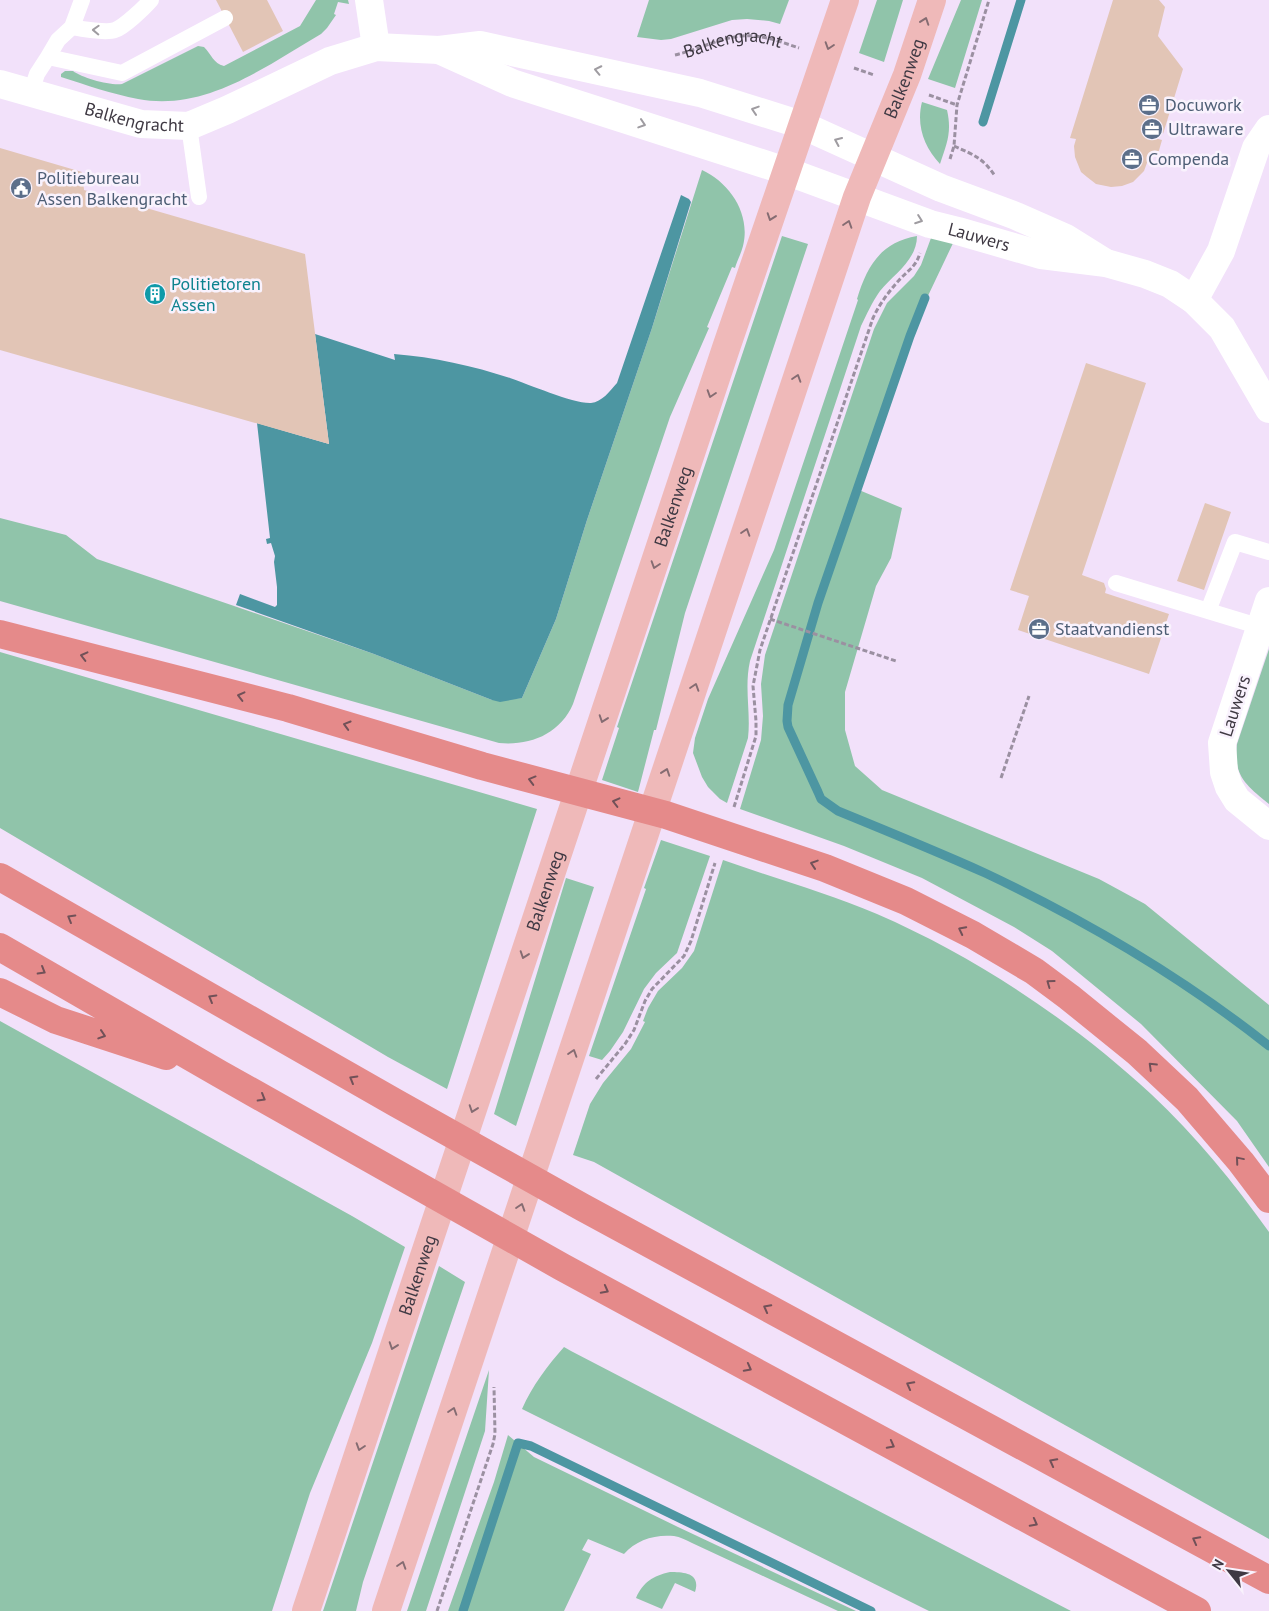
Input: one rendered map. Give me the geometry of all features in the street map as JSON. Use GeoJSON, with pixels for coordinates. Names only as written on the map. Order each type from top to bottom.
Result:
{"type":"FeatureCollection","features":[{"type":"Feature","properties":{"kind":"highway"},"geometry":{"type":"LineString","coordinates":[[0,634],[288,708],[482,766],[652,811],[825,868],[906,901],[1034,971],[1137,1052],[1187,1100],[1241,1162],[1269,1199]]}},
{"type":"Feature","properties":{"kind":"highway"},"geometry":{"type":"LineString","coordinates":[[0,877],[582,1207],[1269,1580]]}},
{"type":"Feature","properties":{"kind":"highway"},"geometry":{"type":"LineString","coordinates":[[0,946],[220,1074],[562,1267],[1197,1611]]}},
{"type":"Feature","properties":{"kind":"highway"},"geometry":{"type":"LineString","coordinates":[[0,992],[56,1020],[220,1074]]}},
{"type":"Feature","properties":{"kind":"main road","name":"Balkenweg"},"geometry":{"type":"LineString","coordinates":[[306,1611],[786,171],[845,0]]}},
{"type":"Feature","properties":{"kind":"main road","name":"Balkenweg"},"geometry":{"type":"LineString","coordinates":[[386,1611],[857,198],[902,86],[932,0]]}},
{"type":"Feature","properties":{"kind":"street"},"geometry":{"type":"LineString","coordinates":[[368,0],[376,48]]}},
{"type":"Feature","properties":{"kind":"street","name":"Balkengracht"},"geometry":{"type":"LineString","coordinates":[[0,84],[141,124],[189,126],[330,61],[376,48],[439,50],[480,45],[700,93],[802,125]]}},
{"type":"Feature","properties":{"kind":"street","name":"Balkengracht"},"geometry":{"type":"LineString","coordinates":[[439,50],[512,82],[786,171]]}},
{"type":"Feature","properties":{"kind":"street"},"geometry":{"type":"LineString","coordinates":[[802,125],[874,157]]}},
{"type":"Feature","properties":{"kind":"street"},"geometry":{"type":"LineString","coordinates":[[1194,300],[1221,251],[1256,148],[1269,130]]}},
{"type":"Feature","properties":{"kind":"street","name":"Lauwers"},"geometry":{"type":"LineString","coordinates":[[874,157],[941,188],[1059,234],[1106,263]]}},
{"type":"Feature","properties":{"kind":"street"},"geometry":{"type":"LineString","coordinates":[[786,171],[857,198]]}},
{"type":"Feature","properties":{"kind":"street","name":"Lauwers"},"geometry":{"type":"LineString","coordinates":[[857,198],[930,224],[1040,255],[1106,263],[1146,274],[1170,284],[1194,300],[1222,328],[1269,410]]}},
{"type":"Feature","properties":{"kind":"street","name":"Lauwers"},"geometry":{"type":"LineString","coordinates":[[1269,601],[1222,743],[1224,772],[1229,787],[1237,800],[1269,826]]}},
{"type":"Feature","properties":{"kind":"lane"},"geometry":{"type":"LineString","coordinates":[[31,92],[37,74],[58,40],[72,27],[82,0]]}},
{"type":"Feature","properties":{"kind":"lane"},"geometry":{"type":"LineString","coordinates":[[72,27],[115,31],[140,12],[151,0]]}},
{"type":"Feature","properties":{"kind":"lane"},"geometry":{"type":"LineString","coordinates":[[48,57],[122,72],[226,18]]}},
{"type":"Feature","properties":{"kind":"lane"},"geometry":{"type":"LineString","coordinates":[[189,126],[199,197]]}},
{"type":"Feature","properties":{"kind":"lane"},"geometry":{"type":"LineString","coordinates":[[1208,611],[1235,542],[1269,552]]}},
{"type":"Feature","properties":{"kind":"lane"},"geometry":{"type":"LineString","coordinates":[[1116,583],[1261,627]]}},
{"type":"Feature","properties":{"kind":"path"},"geometry":{"type":"LineString","coordinates":[[941,188],[954,146],[957,105],[989,0]]}},
{"type":"Feature","properties":{"kind":"path","name":"Balkengracht"},"geometry":{"type":"LineString","coordinates":[[671,56],[692,51],[718,41],[743,36],[761,36],[957,105]]}},
{"type":"Feature","properties":{"kind":"path"},"geometry":{"type":"LineString","coordinates":[[954,146],[982,159],[998,179]]}},
{"type":"Feature","properties":{"kind":"path"},"geometry":{"type":"LineString","coordinates":[[592,1085],[634,1030],[645,1001],[652,989],[684,956],[690,941],[756,736],[753,686],[760,650],[770,619],[873,318],[884,298],[903,276],[912,270],[918,260],[930,224]]}},
{"type":"Feature","properties":{"kind":"path"},"geometry":{"type":"LineString","coordinates":[[770,619],[896,661]]}},
{"type":"Feature","properties":{"kind":"path"},"geometry":{"type":"LineString","coordinates":[[1001,778],[1029,696]]}},
{"type":"Feature","properties":{"kind":"path"},"geometry":{"type":"LineString","coordinates":[[437,1611],[493,1444],[495,1434],[494,1382]]}},
{"type":"Feature","properties":{"kind":"green space"},"geometry":{"type":"Polygon","coordinates":[[[316,0],[348,0],[349,4],[338,2],[334,14],[336,15],[321,34],[257,72],[211,93],[188,99],[163,101],[138,99],[61,77],[61,74],[65,71],[73,71],[97,81],[122,84],[198,46],[204,47],[215,61],[224,66],[300,26],[316,0]]]}},
{"type":"Feature","properties":{"kind":"green space"},"geometry":{"type":"Polygon","coordinates":[[[649,0],[789,0],[780,24],[747,19],[732,20],[671,39],[661,40],[637,37],[649,0]]]}},
{"type":"Feature","properties":{"kind":"green space"},"geometry":{"type":"Polygon","coordinates":[[[877,0],[903,0],[884,62],[859,53],[877,0]]]}},
{"type":"Feature","properties":{"kind":"green space"},"geometry":{"type":"Polygon","coordinates":[[[961,0],[982,0],[955,88],[928,79],[961,0]]]}},
{"type":"Feature","properties":{"kind":"green space"},"geometry":{"type":"Polygon","coordinates":[[[922,102],[947,110],[949,131],[940,164],[934,157],[923,135],[920,119],[922,102]]]}},
{"type":"Feature","properties":{"kind":"green space"},"geometry":{"type":"Polygon","coordinates":[[[702,170],[721,183],[736,201],[744,222],[743,246],[735,268],[732,267],[707,327],[709,328],[670,417],[573,704],[560,723],[543,736],[522,742],[499,743],[0,601],[0,518],[66,535],[97,559],[374,654],[492,700],[522,698],[556,619],[702,170]]]}},
{"type":"Feature","properties":{"kind":"green space"},"geometry":{"type":"Polygon","coordinates":[[[782,236],[808,244],[685,613],[656,730],[654,730],[638,792],[602,780],[619,728],[617,727],[782,236]]]}},
{"type":"Feature","properties":{"kind":"green space"},"geometry":{"type":"Polygon","coordinates":[[[917,236],[916,245],[909,259],[880,291],[861,326],[750,661],[748,671],[748,738],[727,803],[708,787],[693,753],[695,738],[708,699],[774,550],[861,287],[877,257],[894,244],[917,236]]]}},
{"type":"Feature","properties":{"kind":"green space"},"geometry":{"type":"Polygon","coordinates":[[[931,238],[955,239],[926,300],[859,490],[902,508],[891,558],[876,586],[845,692],[845,730],[855,766],[882,790],[1099,879],[1145,904],[1269,1005],[1269,1167],[1237,1121],[1141,1024],[1052,951],[1014,927],[922,878],[844,846],[740,809],[761,740],[763,716],[761,684],[765,655],[874,329],[887,303],[914,276],[921,265],[931,238]]]}},
{"type":"Feature","properties":{"kind":"green space"},"geometry":{"type":"Polygon","coordinates":[[[1269,649],[1269,804],[1243,779],[1239,772],[1236,755],[1237,744],[1269,649]]]}},
{"type":"Feature","properties":{"kind":"green space"},"geometry":{"type":"Polygon","coordinates":[[[0,652],[537,809],[447,1089],[388,1057],[0,828],[0,652]]]}},
{"type":"Feature","properties":{"kind":"green space"},"geometry":{"type":"Polygon","coordinates":[[[661,840],[710,856],[677,953],[656,973],[644,989],[623,1032],[602,1060],[589,1056],[661,840]]]}},
{"type":"Feature","properties":{"kind":"green space"},"geometry":{"type":"Polygon","coordinates":[[[723,860],[820,892],[877,914],[950,950],[1021,993],[1056,1016],[1121,1067],[1183,1126],[1228,1178],[1269,1232],[1269,1539],[594,1162],[573,1155],[590,1104],[603,1083],[631,1049],[645,1022],[643,1021],[648,1008],[658,991],[682,968],[694,951],[723,860]]]}},
{"type":"Feature","properties":{"kind":"green space"},"geometry":{"type":"Polygon","coordinates":[[[566,878],[594,887],[516,1126],[494,1114],[566,878]]]}},
{"type":"Feature","properties":{"kind":"green space"},"geometry":{"type":"Polygon","coordinates":[[[0,1021],[405,1247],[372,1343],[310,1493],[272,1611],[0,1611],[0,1021]]]}},
{"type":"Feature","properties":{"kind":"green space"},"geometry":{"type":"Polygon","coordinates":[[[439,1266],[465,1282],[363,1582],[356,1611],[323,1611],[439,1266]]]}},
{"type":"Feature","properties":{"kind":"green space"},"geometry":{"type":"Polygon","coordinates":[[[564,1347],[1071,1611],[929,1611],[522,1409],[541,1376],[564,1347]]]}},
{"type":"Feature","properties":{"kind":"green space"},"geometry":{"type":"Polygon","coordinates":[[[489,1370],[485,1431],[426,1611],[407,1611],[489,1370]]]}},
{"type":"Feature","properties":{"kind":"green space"},"geometry":{"type":"Polygon","coordinates":[[[508,1435],[534,1457],[856,1611],[838,1611],[676,1536],[660,1536],[646,1539],[634,1545],[624,1554],[588,1539],[582,1550],[591,1554],[564,1611],[448,1611],[494,1482],[508,1435]]]}},
{"type":"Feature","properties":{"kind":"green space"},"geometry":{"type":"Polygon","coordinates":[[[670,1572],[686,1573],[693,1577],[696,1581],[695,1592],[675,1583],[662,1609],[636,1598],[649,1580],[670,1572]]]}},
{"type":"Feature","properties":{"kind":"water"},"geometry":{"type":"Polygon","coordinates":[[[681,195],[691,202],[652,328],[587,520],[556,619],[522,698],[500,702],[492,700],[374,654],[236,605],[240,594],[275,607],[277,605],[275,556],[271,543],[267,544],[266,539],[270,538],[257,423],[329,444],[315,334],[395,360],[394,354],[424,357],[510,378],[574,400],[591,403],[599,401],[617,383],[681,195]]]}},
{"type":"Feature","properties":{"kind":"building"},"geometry":{"type":"Polygon","coordinates":[[[216,0],[267,0],[283,31],[243,52],[216,0]]]}},
{"type":"Feature","properties":{"kind":"building"},"geometry":{"type":"Polygon","coordinates":[[[1113,0],[1159,0],[1165,7],[1158,36],[1183,69],[1163,134],[1162,129],[1159,128],[1155,138],[1162,140],[1158,154],[1151,152],[1144,171],[1133,182],[1111,187],[1096,184],[1081,172],[1075,157],[1074,146],[1076,139],[1070,138],[1113,0]]]}},
{"type":"Feature","properties":{"kind":"building","name":"Politietoren Assen"},"geometry":{"type":"Polygon","coordinates":[[[0,148],[82,172],[84,190],[305,254],[329,444],[0,350],[0,148]]]}},
{"type":"Feature","properties":{"kind":"building"},"geometry":{"type":"Polygon","coordinates":[[[1086,363],[1146,383],[1082,575],[1104,583],[1105,593],[1169,614],[1149,674],[1018,630],[1029,596],[1010,590],[1086,363]]]}},
{"type":"Feature","properties":{"kind":"building"},"geometry":{"type":"Polygon","coordinates":[[[1205,503],[1231,512],[1204,590],[1177,581],[1205,503]]]}},
{"type":"Feature","properties":{"kind":"waterway"},"geometry":{"type":"LineString","coordinates":[[983,122],[1021,0]]}},
{"type":"Feature","properties":{"kind":"waterway"},"geometry":{"type":"LineString","coordinates":[[925,298],[910,336],[818,603],[788,705],[788,727],[821,799],[838,811],[985,873],[1096,930],[1202,996],[1269,1046]]}},
{"type":"Feature","properties":{"kind":"waterway"},"geometry":{"type":"LineString","coordinates":[[463,1611],[518,1443],[531,1446],[871,1611]]}},
{"type":"Feature","properties":{"kind":"place","name":"Docuwork"},"geometry":{"type":"Point","coordinates":[1149,105]}},
{"type":"Feature","properties":{"kind":"place","name":"Ultraware"},"geometry":{"type":"Point","coordinates":[1152,129]}},
{"type":"Feature","properties":{"kind":"place","name":"Compenda"},"geometry":{"type":"Point","coordinates":[1132,159]}},
{"type":"Feature","properties":{"kind":"place","name":"Politiebureau Assen Balkengracht"},"geometry":{"type":"Point","coordinates":[21,188]}},
{"type":"Feature","properties":{"kind":"place","name":"Politietoren Assen"},"geometry":{"type":"Point","coordinates":[155,294]}},
{"type":"Feature","properties":{"kind":"place","name":"Staatvandienst"},"geometry":{"type":"Point","coordinates":[1039,629]}}]}
